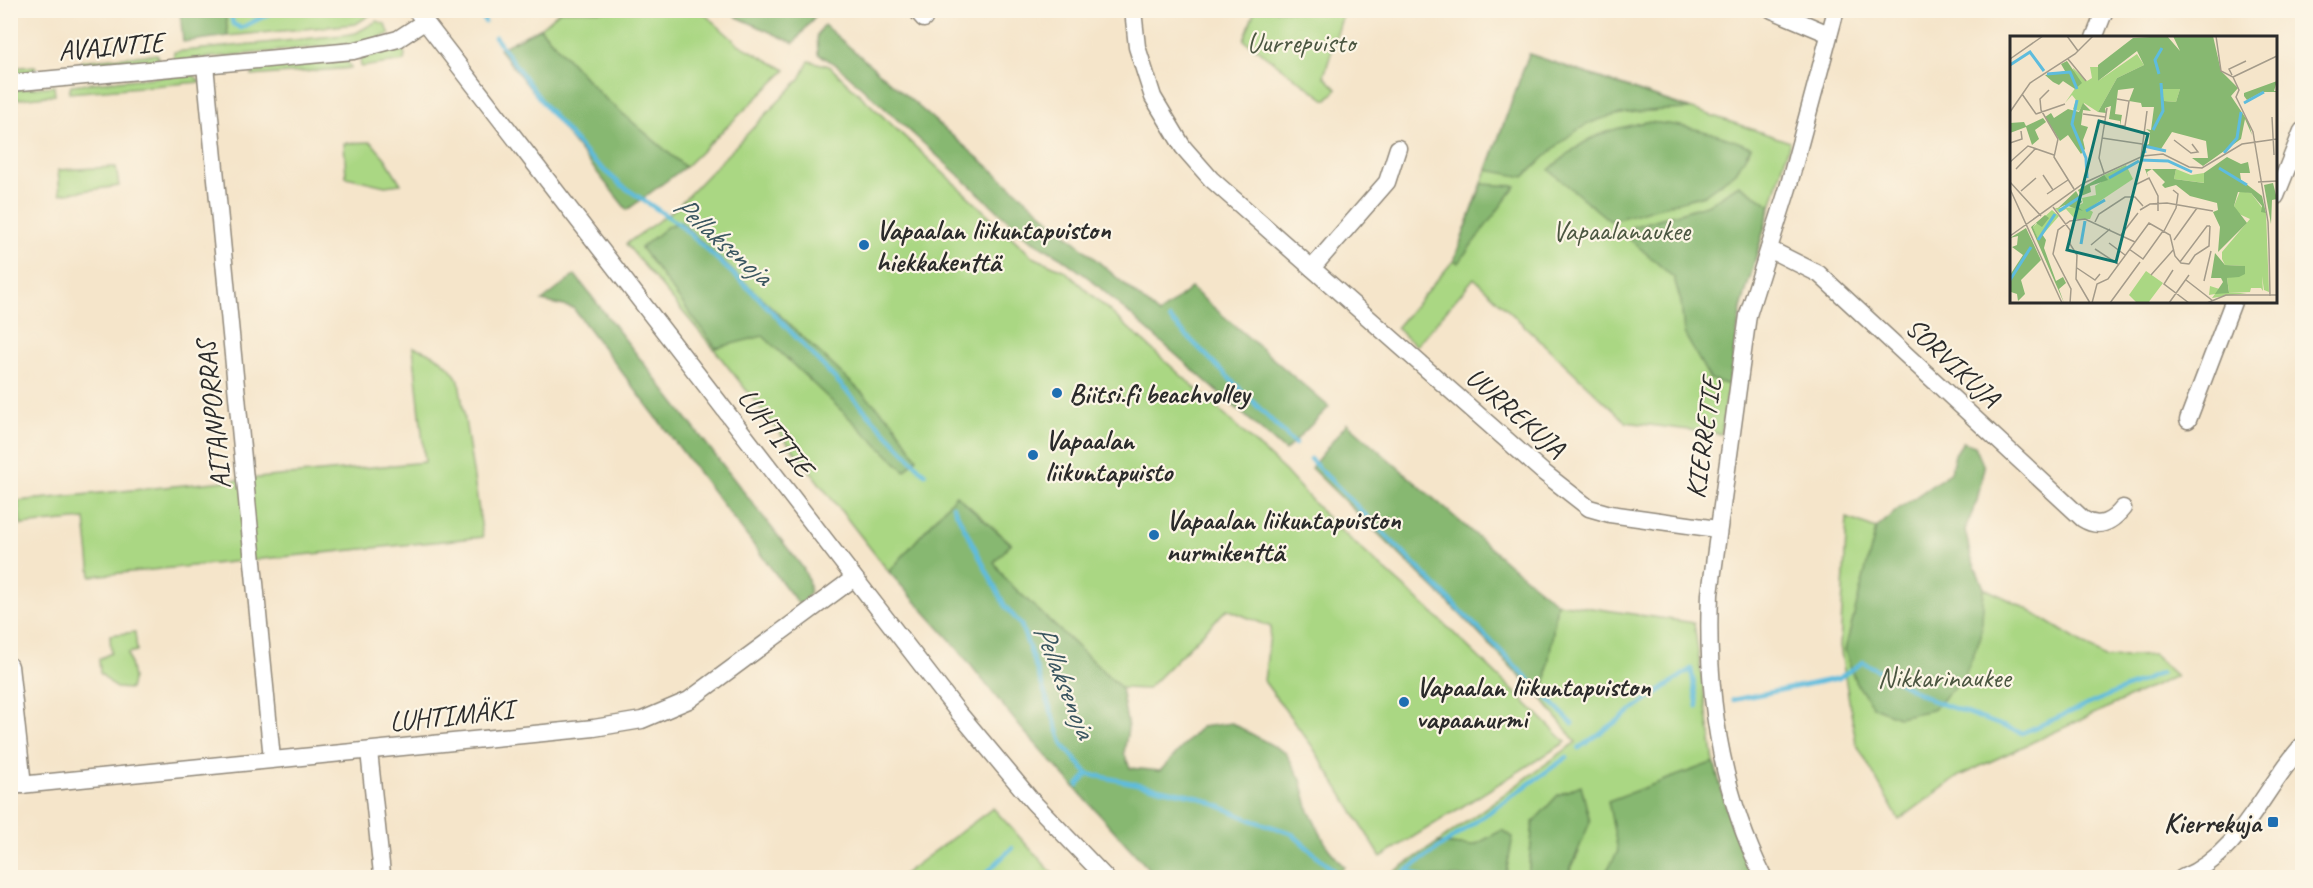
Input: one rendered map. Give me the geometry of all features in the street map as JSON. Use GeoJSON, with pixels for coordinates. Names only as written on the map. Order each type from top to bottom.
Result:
{"type":"FeatureCollection","features":[{"type":"Feature","properties":{"kind":"street","name":"UURREKUJA"},"geometry":{"type":"LineString","coordinates":[[1133,10],[1144,74],[1153,97],[1183,147],[1211,179],[1544,472],[1589,508],[1610,514],[1717,529]]}},
{"type":"Feature","properties":{"kind":"street"},"geometry":{"type":"LineString","coordinates":[[1772,10],[1829,34]]}},
{"type":"Feature","properties":{"kind":"street","name":"KIERRETIE"},"geometry":{"type":"LineString","coordinates":[[1764,878],[1735,808],[1714,709],[1709,629],[1717,529],[1748,315],[1769,249],[1836,10]]}},
{"type":"Feature","properties":{"kind":"street"},"geometry":{"type":"LineString","coordinates":[[2095,36],[2105,10]]}},
{"type":"Feature","properties":{"kind":"street","name":"AVAINTIE"},"geometry":{"type":"LineString","coordinates":[[10,82],[353,51],[398,39],[420,16]]}},
{"type":"Feature","properties":{"kind":"street","name":"LUHTITIE"},"geometry":{"type":"LineString","coordinates":[[420,16],[958,712],[1033,802],[1106,878]]}},
{"type":"Feature","properties":{"kind":"street","name":"AITANPORRAS"},"geometry":{"type":"LineString","coordinates":[[205,65],[272,759]]}},
{"type":"Feature","properties":{"kind":"street"},"geometry":{"type":"LineString","coordinates":[[2277,194],[2302,131]]}},
{"type":"Feature","properties":{"kind":"street"},"geometry":{"type":"LineString","coordinates":[[1312,268],[1386,182],[1398,148]]}},
{"type":"Feature","properties":{"kind":"street","name":"SORVIKUJA"},"geometry":{"type":"LineString","coordinates":[[1769,249],[1819,274],[2083,519],[2092,524],[2107,523],[2122,508]]}},
{"type":"Feature","properties":{"kind":"street"},"geometry":{"type":"LineString","coordinates":[[2188,420],[2234,303]]}},
{"type":"Feature","properties":{"kind":"street","name":"LUHTIMÄKI"},"geometry":{"type":"LineString","coordinates":[[17,785],[600,728],[651,717],[689,700],[708,687],[854,578]]}},
{"type":"Feature","properties":{"kind":"street"},"geometry":{"type":"LineString","coordinates":[[10,666],[17,785]]}},
{"type":"Feature","properties":{"kind":"street"},"geometry":{"type":"LineString","coordinates":[[2182,878],[2212,871],[2302,746]]}},
{"type":"Feature","properties":{"kind":"street"},"geometry":{"type":"LineString","coordinates":[[369,751],[382,874]]}},
{"type":"Feature","properties":{"kind":"green space","name":"Uurrepuisto"},"geometry":{"type":"Polygon","coordinates":[[[1255,10],[1344,11],[1324,76],[1337,89],[1326,100],[1244,40],[1255,10]]]}},
{"type":"Feature","properties":{"kind":"green space"},"geometry":{"type":"Polygon","coordinates":[[[180,11],[225,11],[228,36],[183,42],[180,11]]]}},
{"type":"Feature","properties":{"kind":"green space"},"geometry":{"type":"Polygon","coordinates":[[[225,11],[376,11],[356,24],[228,36],[225,11]]]}},
{"type":"Feature","properties":{"kind":"green space"},"geometry":{"type":"Polygon","coordinates":[[[560,11],[701,11],[738,44],[786,70],[685,167],[601,95],[540,28],[560,11]]]}},
{"type":"Feature","properties":{"kind":"green space"},"geometry":{"type":"Polygon","coordinates":[[[730,11],[809,11],[815,16],[794,43],[737,17],[730,11]]]}},
{"type":"Feature","properties":{"kind":"green space"},"geometry":{"type":"Polygon","coordinates":[[[377,21],[385,24],[390,34],[362,43],[173,61],[174,52],[344,35],[356,33],[377,21]]]}},
{"type":"Feature","properties":{"kind":"green space"},"geometry":{"type":"Polygon","coordinates":[[[824,25],[1159,314],[1191,288],[1329,407],[1285,451],[1090,279],[1060,257],[1029,239],[837,65],[818,54],[817,35],[824,25]]]}},
{"type":"Feature","properties":{"kind":"green space"},"geometry":{"type":"Polygon","coordinates":[[[540,28],[601,95],[685,167],[627,210],[499,49],[540,28]]]}},
{"type":"Feature","properties":{"kind":"green space"},"geometry":{"type":"Polygon","coordinates":[[[400,47],[405,54],[404,61],[361,67],[360,59],[400,47]]]}},
{"type":"Feature","properties":{"kind":"green space"},"geometry":{"type":"Polygon","coordinates":[[[157,54],[159,62],[81,69],[79,65],[82,61],[157,54]]]}},
{"type":"Feature","properties":{"kind":"green space","name":"Vapaalanaukee"},"geometry":{"type":"Polygon","coordinates":[[[1529,54],[1790,142],[1741,308],[1721,434],[1626,422],[1474,278],[1416,346],[1396,328],[1454,260],[1529,54]]]}},
{"type":"Feature","properties":{"kind":"green space"},"geometry":{"type":"Polygon","coordinates":[[[1529,54],[1690,109],[1645,111],[1600,119],[1566,138],[1524,177],[1487,170],[1529,54]]]}},
{"type":"Feature","properties":{"kind":"green space"},"geometry":{"type":"Polygon","coordinates":[[[347,60],[351,68],[252,76],[254,68],[347,60]]]}},
{"type":"Feature","properties":{"kind":"green space","name":"Vapaalan liikuntapuisto"},"geometry":{"type":"Polygon","coordinates":[[[809,61],[829,66],[1033,257],[1065,271],[1285,471],[1331,522],[1432,612],[1566,742],[1381,857],[1312,746],[1264,681],[1271,627],[1227,609],[1147,689],[1121,688],[1006,580],[994,562],[1011,543],[956,495],[889,572],[714,349],[626,244],[675,209],[800,79],[809,61]]]}},
{"type":"Feature","properties":{"kind":"green space"},"geometry":{"type":"Polygon","coordinates":[[[35,66],[37,73],[11,76],[11,68],[35,66]]]}},
{"type":"Feature","properties":{"kind":"green space"},"geometry":{"type":"Polygon","coordinates":[[[192,74],[201,82],[69,93],[71,85],[192,74]]]}},
{"type":"Feature","properties":{"kind":"green space"},"geometry":{"type":"Polygon","coordinates":[[[54,86],[55,95],[11,100],[11,90],[54,86]]]}},
{"type":"Feature","properties":{"kind":"green space"},"geometry":{"type":"Polygon","coordinates":[[[1646,122],[1700,130],[1751,147],[1736,172],[1704,195],[1610,221],[1549,170],[1572,151],[1593,138],[1616,129],[1646,122]]]}},
{"type":"Feature","properties":{"kind":"green space"},"geometry":{"type":"Polygon","coordinates":[[[371,142],[385,158],[401,184],[385,186],[346,177],[344,143],[371,142]]]}},
{"type":"Feature","properties":{"kind":"green space"},"geometry":{"type":"Polygon","coordinates":[[[116,167],[119,186],[60,194],[58,170],[116,167]]]}},
{"type":"Feature","properties":{"kind":"green space"},"geometry":{"type":"Polygon","coordinates":[[[1482,184],[1516,186],[1458,263],[1454,260],[1482,184]]]}},
{"type":"Feature","properties":{"kind":"green space"},"geometry":{"type":"Polygon","coordinates":[[[1739,185],[1771,205],[1741,308],[1729,385],[1710,379],[1684,333],[1681,302],[1674,278],[1625,235],[1632,227],[1709,204],[1739,185]]]}},
{"type":"Feature","properties":{"kind":"green space"},"geometry":{"type":"Polygon","coordinates":[[[681,222],[893,422],[917,458],[905,471],[763,336],[716,348],[641,248],[668,226],[681,222]]]}},
{"type":"Feature","properties":{"kind":"green space"},"geometry":{"type":"Polygon","coordinates":[[[575,275],[803,568],[808,579],[810,593],[800,606],[573,308],[542,301],[575,275]]]}},
{"type":"Feature","properties":{"kind":"green space"},"geometry":{"type":"Polygon","coordinates":[[[413,347],[440,359],[459,381],[483,537],[91,576],[85,519],[21,525],[18,501],[425,462],[413,347]]]}},
{"type":"Feature","properties":{"kind":"green space"},"geometry":{"type":"Polygon","coordinates":[[[1347,423],[1511,566],[1557,603],[1543,700],[1447,601],[1311,468],[1347,423]]]}},
{"type":"Feature","properties":{"kind":"green space"},"geometry":{"type":"Polygon","coordinates":[[[1963,442],[1975,446],[1984,467],[1977,501],[1965,530],[1971,557],[1984,588],[1981,636],[1964,677],[1932,710],[1898,717],[1873,707],[1855,681],[1845,650],[1876,529],[1897,510],[1951,472],[1955,454],[1963,442]]]}},
{"type":"Feature","properties":{"kind":"green space"},"geometry":{"type":"Polygon","coordinates":[[[956,495],[1011,544],[994,562],[1006,580],[1121,688],[1128,728],[1124,753],[1130,768],[1160,771],[1201,727],[1232,723],[1286,753],[1301,780],[1309,811],[1328,848],[1344,867],[1335,877],[1156,877],[1021,728],[953,643],[889,572],[956,495]]]}},
{"type":"Feature","properties":{"kind":"green space","name":"Nikkarinaukee"},"geometry":{"type":"Polygon","coordinates":[[[1847,518],[1876,529],[1984,588],[2022,606],[2106,658],[2154,655],[2176,676],[1959,776],[1899,820],[1856,743],[1840,646],[1847,518]]]}},
{"type":"Feature","properties":{"kind":"green space"},"geometry":{"type":"Polygon","coordinates":[[[1557,603],[1694,623],[1714,762],[1731,825],[1754,877],[1567,877],[1579,852],[1533,822],[1528,877],[1505,877],[1509,858],[1473,846],[1437,843],[1576,742],[1543,700],[1557,603]]]}},
{"type":"Feature","properties":{"kind":"green space"},"geometry":{"type":"Polygon","coordinates":[[[135,632],[137,651],[128,653],[133,678],[130,689],[116,688],[100,673],[99,659],[111,653],[110,635],[135,632]]]}},
{"type":"Feature","properties":{"kind":"green space"},"geometry":{"type":"Polygon","coordinates":[[[1714,762],[1731,825],[1754,877],[1603,877],[1618,851],[1608,801],[1714,762]]]}},
{"type":"Feature","properties":{"kind":"green space"},"geometry":{"type":"Polygon","coordinates":[[[1581,785],[1590,822],[1567,877],[1528,877],[1533,822],[1558,795],[1581,785]]]}},
{"type":"Feature","properties":{"kind":"green space"},"geometry":{"type":"Polygon","coordinates":[[[993,808],[1056,877],[900,877],[993,808]]]}},
{"type":"Feature","properties":{"kind":"green space"},"geometry":{"type":"Polygon","coordinates":[[[1502,830],[1513,837],[1505,877],[1386,877],[1437,843],[1473,846],[1502,830]]]}},
{"type":"Feature","properties":{"kind":"waterway"},"geometry":{"type":"LineString","coordinates":[[230,10],[233,24],[241,28],[276,10]]}},
{"type":"Feature","properties":{"kind":"waterway","name":"Pellaksenoja"},"geometry":{"type":"LineString","coordinates":[[480,10],[485,22]]}},
{"type":"Feature","properties":{"kind":"waterway","name":"Pellaksenoja"},"geometry":{"type":"LineString","coordinates":[[495,37],[546,107],[587,155],[621,185],[679,224],[756,295],[925,474]]}},
{"type":"Feature","properties":{"kind":"waterway"},"geometry":{"type":"LineString","coordinates":[[1170,319],[1295,444]]}},
{"type":"Feature","properties":{"kind":"waterway"},"geometry":{"type":"LineString","coordinates":[[1310,459],[1573,724]]}},
{"type":"Feature","properties":{"kind":"waterway","name":"Pellaksenoja"},"geometry":{"type":"LineString","coordinates":[[953,506],[1005,606],[1021,625],[1063,745],[1088,774]]}},
{"type":"Feature","properties":{"kind":"waterway"},"geometry":{"type":"LineString","coordinates":[[1733,700],[1839,678],[1863,662],[1931,700],[2022,733],[2161,673]]}},
{"type":"Feature","properties":{"kind":"waterway"},"geometry":{"type":"LineString","coordinates":[[1579,748],[1691,669],[1698,707]]}},
{"type":"Feature","properties":{"kind":"waterway"},"geometry":{"type":"LineString","coordinates":[[1396,878],[1567,757]]}},
{"type":"Feature","properties":{"kind":"waterway"},"geometry":{"type":"LineString","coordinates":[[1088,774],[1196,796],[1251,820],[1291,833],[1342,878]]}},
{"type":"Feature","properties":{"kind":"waterway"},"geometry":{"type":"LineString","coordinates":[[1078,785],[1088,774]]}},
{"type":"Feature","properties":{"kind":"waterway"},"geometry":{"type":"LineString","coordinates":[[981,878],[1012,848]]}},
{"type":"Feature","properties":{"kind":"waterway"},"geometry":{"type":"LineString","coordinates":[[1407,870],[1423,878]]}},
{"type":"Feature","properties":{"kind":"place","name":"Vapaalan liikuntapuiston hiekkakenttä"},"geometry":{"type":"Point","coordinates":[864,245]}},
{"type":"Feature","properties":{"kind":"place","name":"Biitsi.fi beachvolley"},"geometry":{"type":"Point","coordinates":[1057,393]}},
{"type":"Feature","properties":{"kind":"place","name":"Vapaalan liikuntapuisto"},"geometry":{"type":"Point","coordinates":[1033,455]}},
{"type":"Feature","properties":{"kind":"place","name":"Vapaalan liikuntapuiston nurmikenttä"},"geometry":{"type":"Point","coordinates":[1154,535]}},
{"type":"Feature","properties":{"kind":"place","name":"Vapaalan liikuntapuiston vapaanurmi"},"geometry":{"type":"Point","coordinates":[1404,702]}},
{"type":"Feature","properties":{"kind":"place","name":"Kierrekuja"},"geometry":{"type":"Point","coordinates":[2273,822]}}]}
